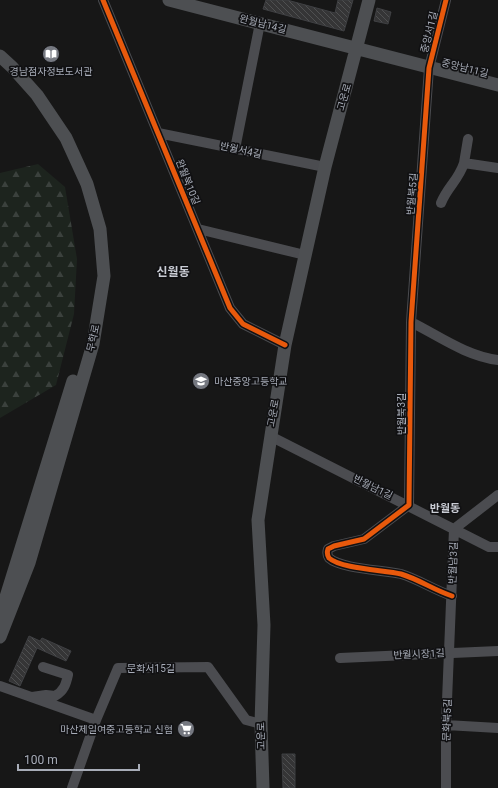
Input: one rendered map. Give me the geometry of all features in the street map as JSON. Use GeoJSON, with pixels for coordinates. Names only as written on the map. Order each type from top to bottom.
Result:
{"type":"FeatureCollection","features":[{"type":"Feature","properties":{"kind":"main road","name":"완월남14길"},"geometry":{"type":"LineString","coordinates":[[169,0],[210,5],[260,23],[358,48]]}},
{"type":"Feature","properties":{"kind":"main road","name":"고운로"},"geometry":{"type":"LineString","coordinates":[[263,788],[261,724],[264,625],[258,520],[285,345],[324,167],[358,48],[369,0]]}},
{"type":"Feature","properties":{"kind":"main road","name":"중앙남11길"},"geometry":{"type":"LineString","coordinates":[[358,48],[498,85]]}},
{"type":"Feature","properties":{"kind":"main road","name":"무학로"},"geometry":{"type":"LineString","coordinates":[[0,56],[37,95],[66,138],[87,184],[100,229],[104,276],[93,344],[29,563],[0,637]]}},
{"type":"Feature","properties":{"kind":"main road","name":"무학로"},"geometry":{"type":"LineString","coordinates":[[0,65],[25,91],[66,156],[77,182],[90,223],[95,256],[92,314],[80,363],[59,422],[36,505],[0,616]]}},
{"type":"Feature","properties":{"kind":"street","name":"완월북10길"},"geometry":{"type":"LineString","coordinates":[[103,0],[230,308],[243,324],[285,345]]}},
{"type":"Feature","properties":{"kind":"street","name":"중앙서1길"},"geometry":{"type":"LineString","coordinates":[[429,68],[446,0]]}},
{"type":"Feature","properties":{"kind":"street"},"geometry":{"type":"LineString","coordinates":[[235,149],[260,23]]}},
{"type":"Feature","properties":{"kind":"street","name":"반월북5길"},"geometry":{"type":"LineString","coordinates":[[410,322],[429,68]]}},
{"type":"Feature","properties":{"kind":"street","name":"반월서4길"},"geometry":{"type":"LineString","coordinates":[[158,133],[324,167]]}},
{"type":"Feature","properties":{"kind":"street"},"geometry":{"type":"LineString","coordinates":[[441,203],[445,193],[459,177],[464,163],[468,139]]}},
{"type":"Feature","properties":{"kind":"street"},"geometry":{"type":"LineString","coordinates":[[464,163],[498,168]]}},
{"type":"Feature","properties":{"kind":"street"},"geometry":{"type":"LineString","coordinates":[[198,229],[305,255]]}},
{"type":"Feature","properties":{"kind":"street"},"geometry":{"type":"LineString","coordinates":[[410,322],[464,350],[484,358],[498,360]]}},
{"type":"Feature","properties":{"kind":"street","name":"반월북3길"},"geometry":{"type":"LineString","coordinates":[[409,506],[410,322]]}},
{"type":"Feature","properties":{"kind":"street","name":"반월남1길"},"geometry":{"type":"LineString","coordinates":[[270,436],[489,547],[498,547]]}},
{"type":"Feature","properties":{"kind":"street","name":"반월남3길"},"geometry":{"type":"LineString","coordinates":[[450,652],[454,529],[498,495]]}},
{"type":"Feature","properties":{"kind":"street"},"geometry":{"type":"LineString","coordinates":[[409,506],[364,539],[334,546],[328,549],[327,554],[330,558],[340,563],[376,571],[401,574],[452,596]]}},
{"type":"Feature","properties":{"kind":"street","name":"반월시장1길"},"geometry":{"type":"LineString","coordinates":[[340,658],[498,651]]}},
{"type":"Feature","properties":{"kind":"street","name":"문화북5길"},"geometry":{"type":"LineString","coordinates":[[446,788],[446,725],[450,652]]}},
{"type":"Feature","properties":{"kind":"street"},"geometry":{"type":"LineString","coordinates":[[32,698],[46,694],[55,696],[63,690],[66,683],[68,675],[43,667]]}},
{"type":"Feature","properties":{"kind":"street","name":"문화서15길"},"geometry":{"type":"LineString","coordinates":[[72,788],[96,720],[118,668],[208,667],[246,720],[261,724]]}},
{"type":"Feature","properties":{"kind":"street"},"geometry":{"type":"LineString","coordinates":[[0,686],[96,720]]}},
{"type":"Feature","properties":{"kind":"street"},"geometry":{"type":"LineString","coordinates":[[446,725],[498,728]]}},
{"type":"Feature","properties":{"kind":"green space"},"geometry":{"type":"Polygon","coordinates":[[[38,164],[65,187],[77,259],[74,314],[56,385],[0,418],[0,173],[38,164]]]}},
{"type":"Feature","properties":{"kind":"building"},"geometry":{"type":"Polygon","coordinates":[[[266,0],[287,0],[335,13],[338,0],[353,0],[344,31],[263,9],[266,0]]]}},
{"type":"Feature","properties":{"kind":"building"},"geometry":{"type":"Polygon","coordinates":[[[377,8],[391,12],[388,24],[374,21],[377,8]]]}},
{"type":"Feature","properties":{"kind":"building"},"geometry":{"type":"Polygon","coordinates":[[[29,636],[40,641],[42,638],[71,651],[66,661],[37,648],[20,686],[9,681],[29,636]]]}},
{"type":"Feature","properties":{"kind":"building"},"geometry":{"type":"Polygon","coordinates":[[[282,754],[295,754],[295,788],[283,788],[282,754]]]}},
{"type":"Feature","properties":{"kind":"cycle path"},"geometry":{"type":"LineString","coordinates":[[103,0],[230,308],[243,324],[285,345]]}},
{"type":"Feature","properties":{"kind":"cycle path"},"geometry":{"type":"LineString","coordinates":[[446,0],[429,68],[411,322],[409,505],[364,539],[334,546],[328,549],[327,552],[329,558],[343,565],[401,574],[452,596]]}},
{"type":"Feature","properties":{"kind":"place","name":"경남점자정보도서관"},"geometry":{"type":"Point","coordinates":[51,54]}},
{"type":"Feature","properties":{"kind":"place","name":"마산중앙고등학교"},"geometry":{"type":"Point","coordinates":[201,381]}},
{"type":"Feature","properties":{"kind":"place","name":"마산제일여중고등학교 신협"},"geometry":{"type":"Point","coordinates":[186,729]}},
{"type":"Feature","properties":{"kind":"district","name":"신월동"},"geometry":{"type":"Point","coordinates":[173,272]}},
{"type":"Feature","properties":{"kind":"district","name":"반월동"},"geometry":{"type":"Point","coordinates":[445,508]}}]}
